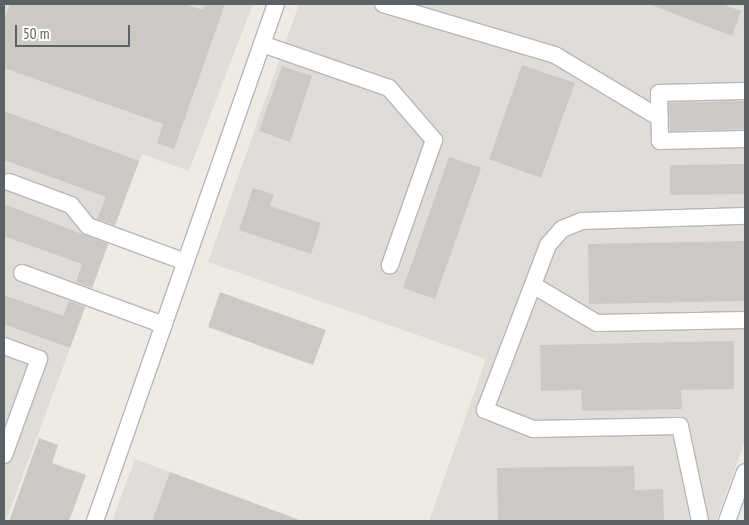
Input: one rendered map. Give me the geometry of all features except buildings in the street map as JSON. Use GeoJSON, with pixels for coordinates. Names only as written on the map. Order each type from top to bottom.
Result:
{"type":"FeatureCollection","features":[{"type":"Feature","properties":{"kind":"lane"},"geometry":{"type":"LineString","coordinates":[[95,521],[276,4]]}},
{"type":"Feature","properties":{"kind":"lane"},"geometry":{"type":"LineString","coordinates":[[383,4],[555,55],[660,118]]}},
{"type":"Feature","properties":{"kind":"lane"},"geometry":{"type":"LineString","coordinates":[[262,44],[389,88],[434,140],[390,265]]}},
{"type":"Feature","properties":{"kind":"lane"},"geometry":{"type":"LineString","coordinates":[[745,91],[659,93],[660,141],[745,140]]}},
{"type":"Feature","properties":{"kind":"lane"},"geometry":{"type":"LineString","coordinates":[[9,182],[71,205],[88,226],[186,262]]}},
{"type":"Feature","properties":{"kind":"lane"},"geometry":{"type":"LineString","coordinates":[[700,521],[680,426],[533,429],[485,410],[548,245],[562,228],[582,221],[745,216]]}},
{"type":"Feature","properties":{"kind":"lane"},"geometry":{"type":"LineString","coordinates":[[22,273],[164,325]]}},
{"type":"Feature","properties":{"kind":"lane"},"geometry":{"type":"LineString","coordinates":[[533,284],[597,323],[745,320]]}},
{"type":"Feature","properties":{"kind":"lane"},"geometry":{"type":"LineString","coordinates":[[4,346],[39,359],[4,455]]}},
{"type":"Feature","properties":{"kind":"lane"},"geometry":{"type":"LineString","coordinates":[[727,521],[745,472]]}},
{"type":"Feature","properties":{"kind":"shaded area"},"geometry":{"type":"Polygon","coordinates":[[[4,4],[253,4],[189,171],[142,154],[6,521],[4,521],[4,4]]]}},
{"type":"Feature","properties":{"kind":"shaded area"},"geometry":{"type":"Polygon","coordinates":[[[299,4],[745,4],[745,441],[716,521],[429,521],[486,359],[208,262],[299,4]]]}},
{"type":"Feature","properties":{"kind":"shaded area"},"geometry":{"type":"Polygon","coordinates":[[[135,459],[303,521],[112,521],[135,459]]]}}]}
